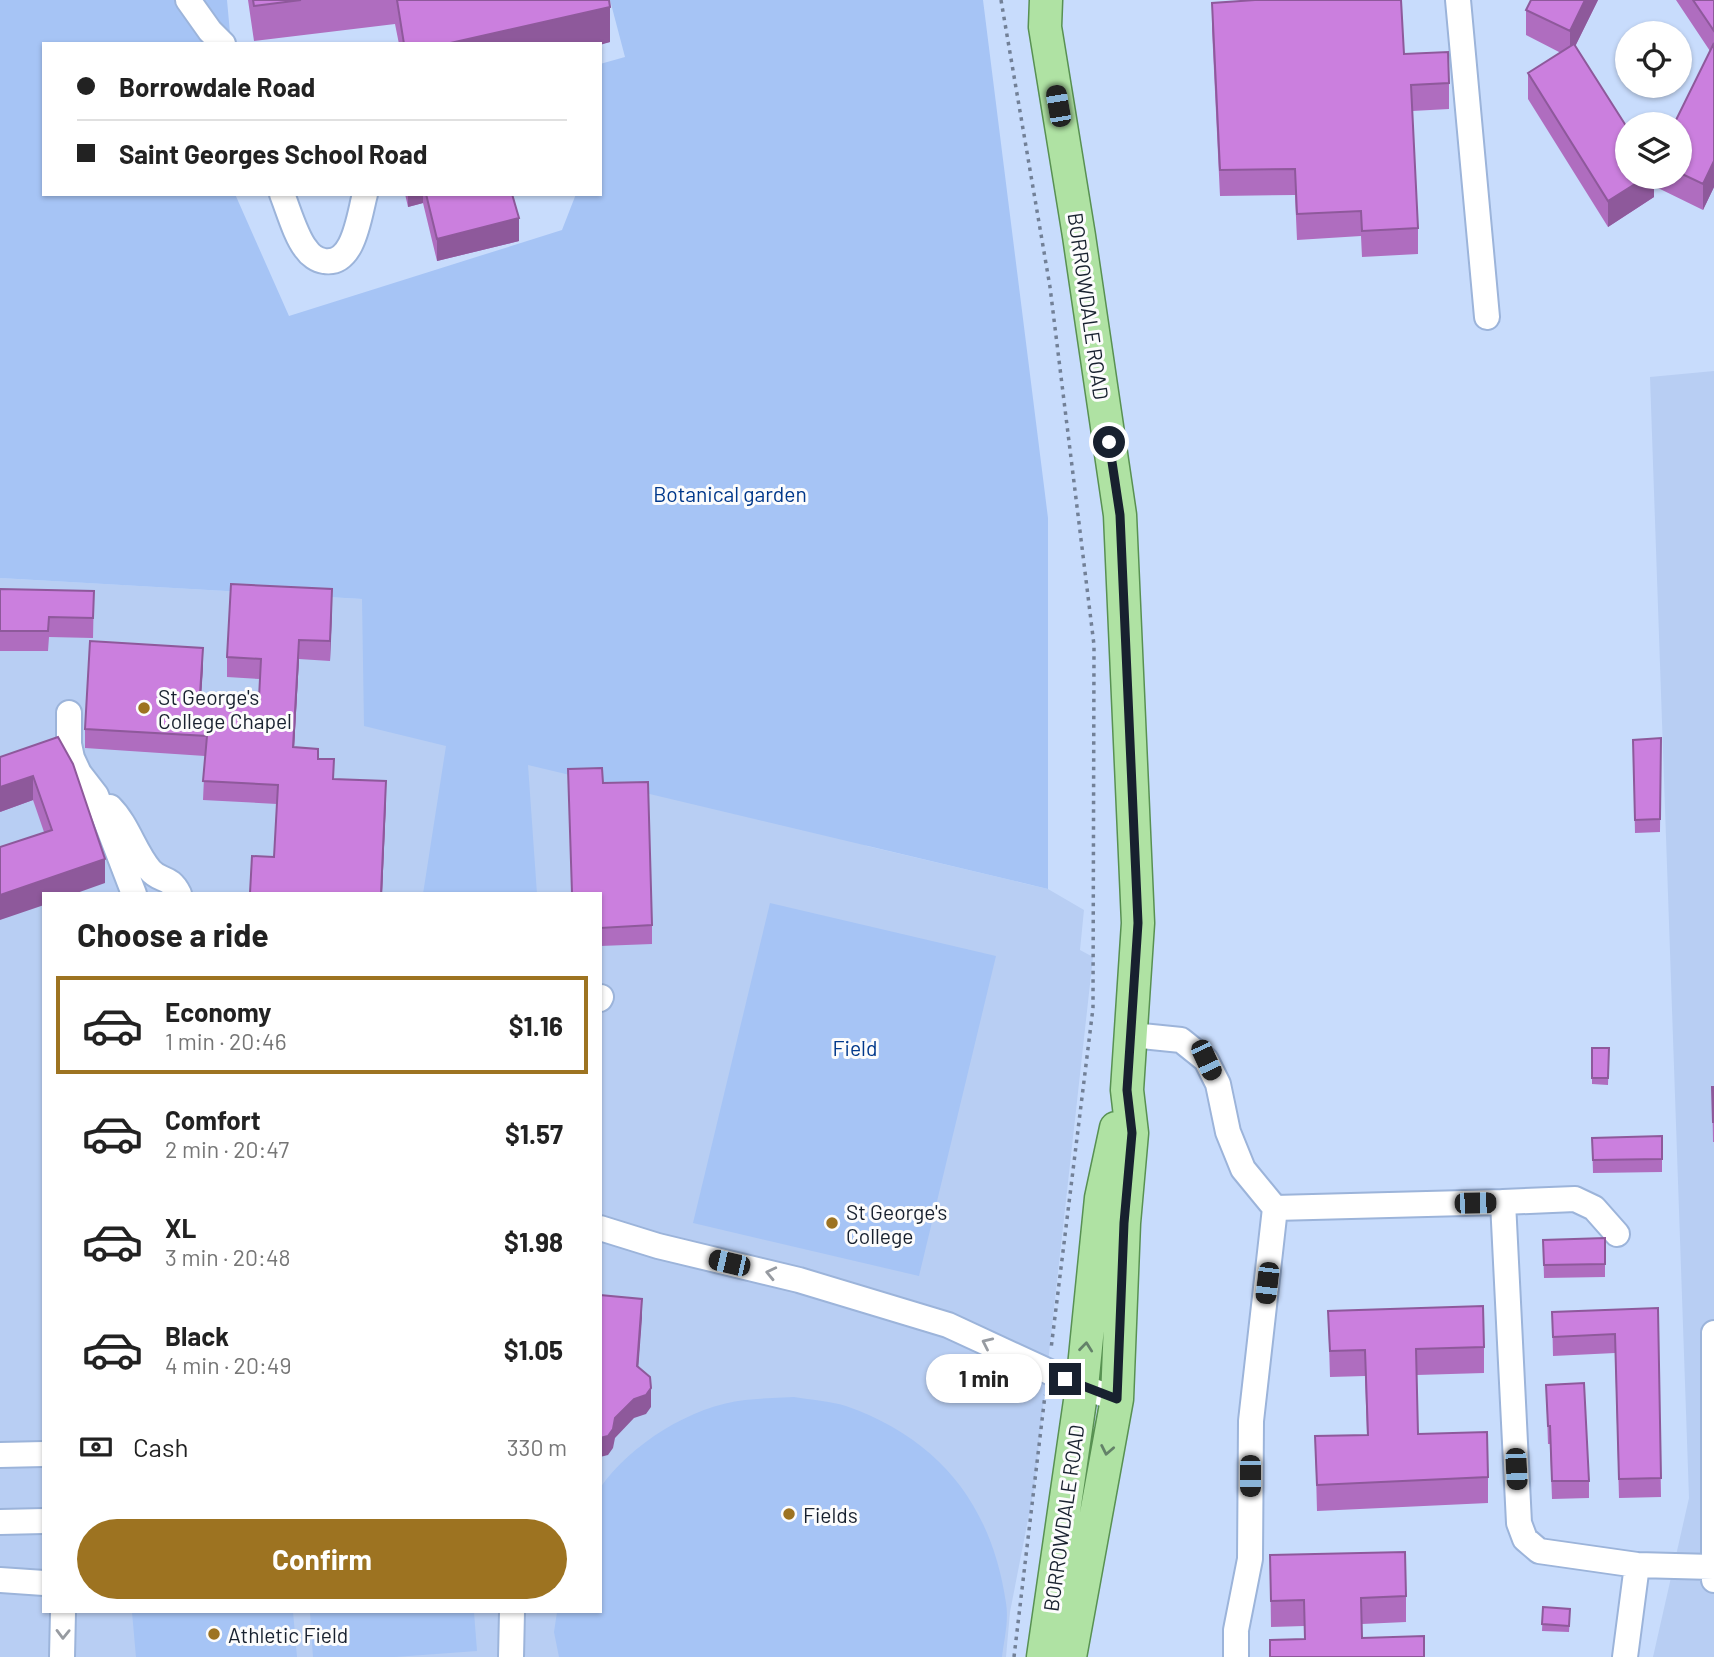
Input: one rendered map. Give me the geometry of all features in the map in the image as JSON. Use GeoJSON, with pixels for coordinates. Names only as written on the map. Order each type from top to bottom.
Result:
{"type":"FeatureCollection","features":[{"type":"Feature","properties":{"kind":"main road","name":"BORROWDALE ROAD"},"geometry":{"type":"LineString","coordinates":[[1042,9],[1120,515],[1138,923],[1127,1090],[1112,1139],[1101,1198],[1082,1387],[1043,1657]]}},
{"type":"Feature","properties":{"kind":"main road","name":"BORROWDALE ROAD"},"geometry":{"type":"LineString","coordinates":[[1070,1657],[1117,1399],[1124,1223],[1132,1133],[1127,1090]]}},
{"type":"Feature","properties":{"kind":"street"},"geometry":{"type":"LineString","coordinates":[[188,0],[221,42]]}},
{"type":"Feature","properties":{"kind":"street"},"geometry":{"type":"LineString","coordinates":[[1458,0],[1487,317]]}},
{"type":"Feature","properties":{"kind":"street"},"geometry":{"type":"LineString","coordinates":[[283,196],[305,249],[318,260],[331,262],[345,255],[364,196]]}},
{"type":"Feature","properties":{"kind":"street"},"geometry":{"type":"LineString","coordinates":[[69,713],[69,744],[79,773],[96,795],[113,810],[151,872],[172,881],[178,892]]}},
{"type":"Feature","properties":{"kind":"street"},"geometry":{"type":"LineString","coordinates":[[96,795],[131,888],[151,872]]}},
{"type":"Feature","properties":{"kind":"street"},"geometry":{"type":"LineString","coordinates":[[1132,1035],[1181,1040],[1206,1060],[1218,1084],[1228,1132],[1243,1169],[1275,1208],[1251,1421],[1250,1559],[1236,1630],[1236,1657]]}},
{"type":"Feature","properties":{"kind":"street"},"geometry":{"type":"LineString","coordinates":[[1275,1208],[1576,1199],[1594,1208],[1617,1234]]}},
{"type":"Feature","properties":{"kind":"street"},"geometry":{"type":"LineString","coordinates":[[1503,1202],[1519,1522],[1525,1539],[1539,1551],[1713,1574],[1714,1333]]}},
{"type":"Feature","properties":{"kind":"street"},"geometry":{"type":"LineString","coordinates":[[602,1229],[658,1247],[800,1280],[948,1325],[1082,1387],[1117,1399]]}},
{"type":"Feature","properties":{"kind":"street"},"geometry":{"type":"LineString","coordinates":[[0,1455],[42,1454]]}},
{"type":"Feature","properties":{"kind":"street"},"geometry":{"type":"LineString","coordinates":[[0,1522],[42,1521]]}},
{"type":"Feature","properties":{"kind":"street"},"geometry":{"type":"LineString","coordinates":[[1625,1657],[1637,1565]]}},
{"type":"Feature","properties":{"kind":"street"},"geometry":{"type":"LineString","coordinates":[[0,1580],[42,1583]]}},
{"type":"Feature","properties":{"kind":"street"},"geometry":{"type":"LineString","coordinates":[[62,1657],[63,1613]]}},
{"type":"Feature","properties":{"kind":"street"},"geometry":{"type":"LineString","coordinates":[[511,1657],[512,1613]]}},
{"type":"Feature","properties":{"kind":"path"},"geometry":{"type":"LineString","coordinates":[[1001,0],[1050,287],[1094,645],[1093,1008],[1014,1657]]}},
{"type":"Feature","properties":{"kind":"shaded area"},"geometry":{"type":"Polygon","coordinates":[[[1714,371],[1714,1657],[1653,1657],[1689,1498],[1650,377],[1714,371]]]}},
{"type":"Feature","properties":{"kind":"shaded area","name":"St George's College"},"geometry":{"type":"Polygon","coordinates":[[[0,578],[362,599],[867,846],[1048,889],[1084,910],[1080,950],[1093,957],[1034,1489],[1010,1612],[1006,1657],[0,1657],[0,578]]]}},
{"type":"Feature","properties":{"kind":"green space","name":"Botanical garden"},"geometry":{"type":"Polygon","coordinates":[[[0,0],[227,0],[231,42],[42,42],[42,196],[236,196],[289,316],[562,230],[575,196],[602,196],[602,63],[625,57],[610,0],[983,0],[1048,518],[1048,889],[528,765],[537,892],[423,892],[446,746],[364,726],[362,599],[0,578],[0,0]]]}},
{"type":"Feature","properties":{"kind":"green space","name":"Field"},"geometry":{"type":"Polygon","coordinates":[[[770,903],[996,956],[919,1276],[693,1223],[770,903]]]}},
{"type":"Feature","properties":{"kind":"green space","name":"Fields"},"geometry":{"type":"Polygon","coordinates":[[[794,1397],[840,1404],[879,1420],[909,1437],[934,1457],[956,1480],[974,1507],[999,1568],[1007,1610],[1002,1657],[559,1657],[554,1632],[557,1613],[602,1613],[602,1486],[628,1457],[664,1430],[704,1410],[745,1400],[794,1397]]]}},
{"type":"Feature","properties":{"kind":"green space","name":"Athletic Field"},"geometry":{"type":"Polygon","coordinates":[[[132,1613],[293,1613],[297,1657],[136,1657],[132,1613]]]}},
{"type":"Feature","properties":{"kind":"green space","name":"Athletic Field"},"geometry":{"type":"Polygon","coordinates":[[[310,1613],[474,1613],[477,1651],[395,1657],[313,1657],[310,1613]]]}},
{"type":"Feature","properties":{"kind":"building"},"geometry":{"type":"Polygon","coordinates":[[[253,0],[301,0],[254,6],[253,0]]]}},
{"type":"Feature","properties":{"kind":"building"},"geometry":{"type":"Polygon","coordinates":[[[397,0],[609,0],[610,7],[455,42],[404,42],[397,0]]]}},
{"type":"Feature","properties":{"kind":"building"},"geometry":{"type":"Polygon","coordinates":[[[1255,0],[1401,0],[1404,54],[1448,52],[1449,83],[1411,85],[1418,228],[1362,231],[1361,211],[1297,214],[1295,169],[1220,170],[1212,3],[1255,0]]]}},
{"type":"Feature","properties":{"kind":"building"},"geometry":{"type":"Polygon","coordinates":[[[1531,0],[1585,0],[1570,31],[1526,10],[1531,0]]]}},
{"type":"Feature","properties":{"kind":"building"},"geometry":{"type":"Polygon","coordinates":[[[1693,0],[1714,0],[1714,31],[1693,0]]]}},
{"type":"Feature","properties":{"kind":"building"},"geometry":{"type":"Polygon","coordinates":[[[1714,43],[1714,161],[1703,184],[1692,179],[1692,112],[1680,112],[1687,98],[1692,98],[1692,88],[1714,43]]]}},
{"type":"Feature","properties":{"kind":"building"},"geometry":{"type":"Polygon","coordinates":[[[1574,44],[1617,112],[1615,112],[1615,189],[1627,189],[1608,201],[1528,73],[1574,44]]]}},
{"type":"Feature","properties":{"kind":"building"},"geometry":{"type":"Polygon","coordinates":[[[426,196],[513,196],[519,218],[437,239],[426,196]]]}},
{"type":"Feature","properties":{"kind":"building"},"geometry":{"type":"Polygon","coordinates":[[[231,584],[332,589],[330,641],[299,640],[293,747],[318,749],[318,759],[334,759],[333,779],[386,781],[381,892],[250,892],[252,856],[274,857],[278,785],[203,781],[207,736],[85,729],[90,641],[203,648],[200,694],[259,698],[261,659],[227,657],[231,584]]]}},
{"type":"Feature","properties":{"kind":"building"},"geometry":{"type":"Polygon","coordinates":[[[0,589],[94,591],[93,618],[49,617],[48,631],[0,631],[0,589]]]}},
{"type":"Feature","properties":{"kind":"building"},"geometry":{"type":"Polygon","coordinates":[[[58,737],[73,764],[105,859],[0,895],[0,847],[52,830],[33,776],[0,787],[0,757],[58,737]]]}},
{"type":"Feature","properties":{"kind":"building"},"geometry":{"type":"Polygon","coordinates":[[[1661,738],[1660,819],[1635,820],[1633,740],[1661,738]]]}},
{"type":"Feature","properties":{"kind":"building"},"geometry":{"type":"Polygon","coordinates":[[[602,768],[603,783],[648,782],[652,925],[602,928],[602,892],[572,892],[568,769],[602,768]]]}},
{"type":"Feature","properties":{"kind":"building"},"geometry":{"type":"Polygon","coordinates":[[[1592,1048],[1609,1048],[1608,1078],[1592,1078],[1592,1048]]]}},
{"type":"Feature","properties":{"kind":"building"},"geometry":{"type":"Polygon","coordinates":[[[1714,1087],[1714,1122],[1713,1122],[1714,1087]]]}},
{"type":"Feature","properties":{"kind":"building"},"geometry":{"type":"Polygon","coordinates":[[[1662,1136],[1662,1159],[1593,1160],[1592,1138],[1662,1136]]]}},
{"type":"Feature","properties":{"kind":"building"},"geometry":{"type":"Polygon","coordinates":[[[1605,1238],[1605,1264],[1544,1265],[1543,1240],[1605,1238]]]}},
{"type":"Feature","properties":{"kind":"building"},"geometry":{"type":"Polygon","coordinates":[[[602,1295],[642,1299],[637,1366],[650,1377],[651,1388],[646,1395],[634,1399],[615,1418],[613,1429],[608,1436],[602,1438],[602,1295]]]}},
{"type":"Feature","properties":{"kind":"building"},"geometry":{"type":"Polygon","coordinates":[[[1483,1306],[1484,1347],[1416,1349],[1418,1434],[1487,1432],[1488,1477],[1317,1485],[1315,1436],[1368,1435],[1365,1350],[1330,1351],[1328,1311],[1483,1306]]]}},
{"type":"Feature","properties":{"kind":"building"},"geometry":{"type":"Polygon","coordinates":[[[1658,1308],[1661,1478],[1619,1479],[1615,1334],[1553,1337],[1552,1312],[1658,1308]]]}},
{"type":"Feature","properties":{"kind":"building"},"geometry":{"type":"Polygon","coordinates":[[[1584,1383],[1589,1481],[1552,1481],[1546,1385],[1584,1383]]]}},
{"type":"Feature","properties":{"kind":"building"},"geometry":{"type":"Polygon","coordinates":[[[1405,1552],[1406,1596],[1361,1598],[1362,1638],[1424,1636],[1424,1657],[1270,1657],[1270,1640],[1305,1639],[1304,1600],[1271,1601],[1270,1555],[1405,1552]]]}},
{"type":"Feature","properties":{"kind":"building"},"geometry":{"type":"Polygon","coordinates":[[[1543,1607],[1570,1609],[1569,1626],[1542,1624],[1543,1607]]]}},
{"type":"Feature","properties":{"kind":"place","name":"St George's College Chapel"},"geometry":{"type":"Point","coordinates":[144,708]}},
{"type":"Feature","properties":{"kind":"place","name":"St George's College"},"geometry":{"type":"Point","coordinates":[832,1223]}},
{"type":"Feature","properties":{"kind":"place","name":"Fields"},"geometry":{"type":"Point","coordinates":[789,1514]}},
{"type":"Feature","properties":{"kind":"place","name":"Athletic Field"},"geometry":{"type":"Point","coordinates":[214,1634]}},
{"type":"Feature","properties":{"kind":"route"},"geometry":{"type":"LineString","coordinates":[[1065,1379],[1117,1399],[1124,1223],[1132,1133],[1127,1090],[1138,923],[1126,610],[1120,515],[1109,442]]}}]}
